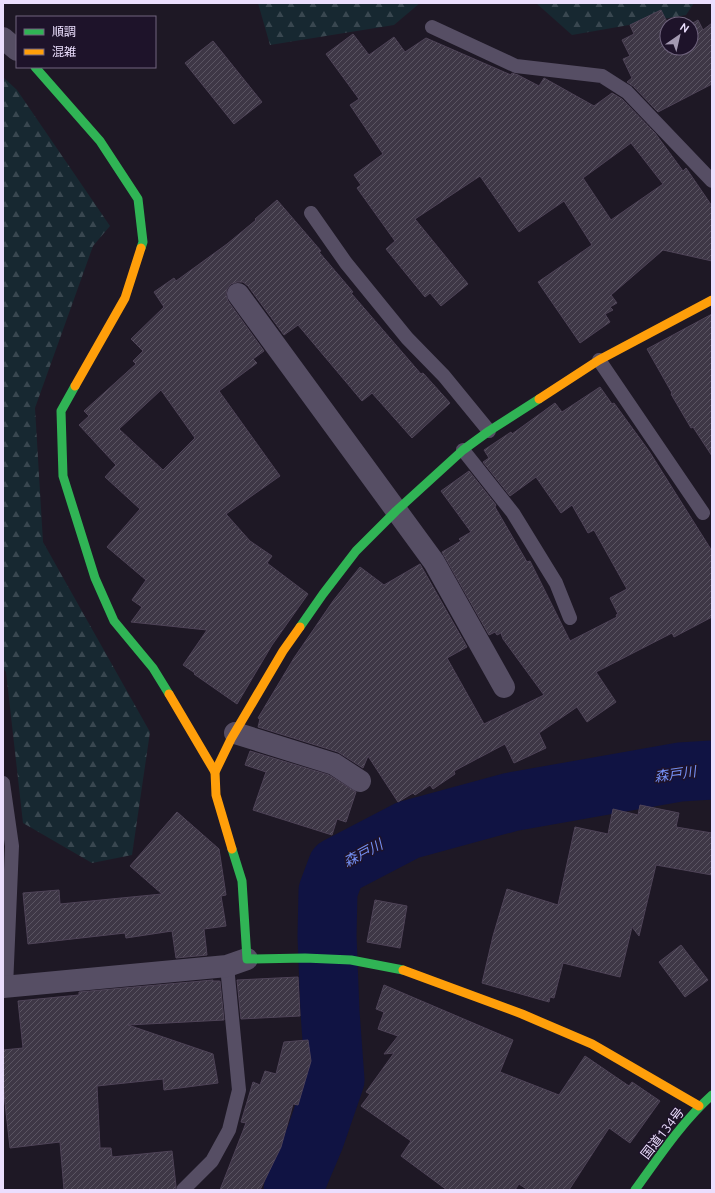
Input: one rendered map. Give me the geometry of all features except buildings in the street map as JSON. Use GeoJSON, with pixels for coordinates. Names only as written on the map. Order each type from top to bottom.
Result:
{"type":"FeatureCollection","features":[{"type":"Feature","properties":{"kind":"main road"},"geometry":{"type":"LineString","coordinates":[[35,68],[100,141],[138,199],[143,242],[125,298],[61,410],[64,476],[95,578],[114,621],[153,668],[215,772],[216,795],[242,881],[237,963],[305,958],[351,960],[404,970],[522,1014],[592,1044],[705,1107]]}},
{"type":"Feature","properties":{"kind":"main road"},"geometry":{"type":"LineString","coordinates":[[215,772],[235,733],[283,651],[323,594],[356,551],[396,511],[463,450],[489,431],[599,360],[710,306]]}},
{"type":"Feature","properties":{"kind":"main road","name":"国道134号"},"geometry":{"type":"LineString","coordinates":[[635,1190],[664,1150],[705,1107],[712,1095]]}},
{"type":"Feature","properties":{"kind":"street"},"geometry":{"type":"LineString","coordinates":[[3,38],[16,49]]}},
{"type":"Feature","properties":{"kind":"street"},"geometry":{"type":"LineString","coordinates":[[238,294],[434,562],[504,687]]}},
{"type":"Feature","properties":{"kind":"street"},"geometry":{"type":"LineString","coordinates":[[235,733],[334,764],[360,781]]}},
{"type":"Feature","properties":{"kind":"street"},"geometry":{"type":"LineString","coordinates":[[5,987],[237,963]]}},
{"type":"Feature","properties":{"kind":"lane"},"geometry":{"type":"LineString","coordinates":[[432,26],[516,66],[602,76],[627,92],[712,181]]}},
{"type":"Feature","properties":{"kind":"lane"},"geometry":{"type":"LineString","coordinates":[[311,213],[346,263],[407,338],[444,376],[489,431]]}},
{"type":"Feature","properties":{"kind":"lane"},"geometry":{"type":"LineString","coordinates":[[599,360],[703,513]]}},
{"type":"Feature","properties":{"kind":"lane"},"geometry":{"type":"LineString","coordinates":[[463,450],[513,514],[556,584],[570,618]]}},
{"type":"Feature","properties":{"kind":"lane"},"geometry":{"type":"LineString","coordinates":[[3,783],[12,846],[5,987]]}},
{"type":"Feature","properties":{"kind":"lane"},"geometry":{"type":"LineString","coordinates":[[183,1190],[212,1161],[229,1130],[239,1090],[237,963]]}},
{"type":"Feature","properties":{"kind":"green space"},"geometry":{"type":"Polygon","coordinates":[[[258,3],[420,3],[394,25],[270,45],[258,3]]]}},
{"type":"Feature","properties":{"kind":"green space"},"geometry":{"type":"Polygon","coordinates":[[[536,3],[694,3],[686,15],[659,16],[659,20],[572,35],[536,3]]]}},
{"type":"Feature","properties":{"kind":"green space"},"geometry":{"type":"Polygon","coordinates":[[[3,77],[17,90],[110,226],[93,246],[35,408],[43,542],[150,732],[132,855],[92,863],[23,823],[6,672],[3,668],[3,77]]]}},
{"type":"Feature","properties":{"kind":"waterway","name":"森戸川"},"geometry":{"type":"LineString","coordinates":[[293,1190],[315,1138],[335,1080],[330,1012],[327,936],[328,891],[337,867],[408,830],[511,802],[680,772],[712,770]]}},
{"type":"Feature","properties":{"kind":"traffic: fast"},"geometry":{"type":"LineString","coordinates":[[36,68],[100,141],[138,199],[143,242],[141,248]]}},
{"type":"Feature","properties":{"kind":"traffic: fast"},"geometry":{"type":"LineString","coordinates":[[75,386],[61,411],[63,476],[95,578],[114,621],[153,668],[169,694]]}},
{"type":"Feature","properties":{"kind":"traffic: fast"},"geometry":{"type":"LineString","coordinates":[[300,627],[356,551],[396,511],[463,450],[489,431],[539,399]]}},
{"type":"Feature","properties":{"kind":"traffic: fast"},"geometry":{"type":"LineString","coordinates":[[232,849],[242,881],[247,959],[305,958],[351,960],[403,970]]}},
{"type":"Feature","properties":{"kind":"traffic: fast"},"geometry":{"type":"LineString","coordinates":[[635,1190],[680,1129],[712,1095]]}},
{"type":"Feature","properties":{"kind":"traffic: slow"},"geometry":{"type":"LineString","coordinates":[[75,386],[125,298],[141,248]]}},
{"type":"Feature","properties":{"kind":"traffic: slow"},"geometry":{"type":"LineString","coordinates":[[539,399],[599,360],[712,300]]}},
{"type":"Feature","properties":{"kind":"traffic: slow"},"geometry":{"type":"LineString","coordinates":[[232,849],[216,795],[215,772],[231,739],[283,651],[300,627]]}},
{"type":"Feature","properties":{"kind":"traffic: slow"},"geometry":{"type":"LineString","coordinates":[[169,694],[215,772]]}},
{"type":"Feature","properties":{"kind":"traffic: slow"},"geometry":{"type":"LineString","coordinates":[[403,970],[522,1014],[592,1044],[699,1106]]}}]}
